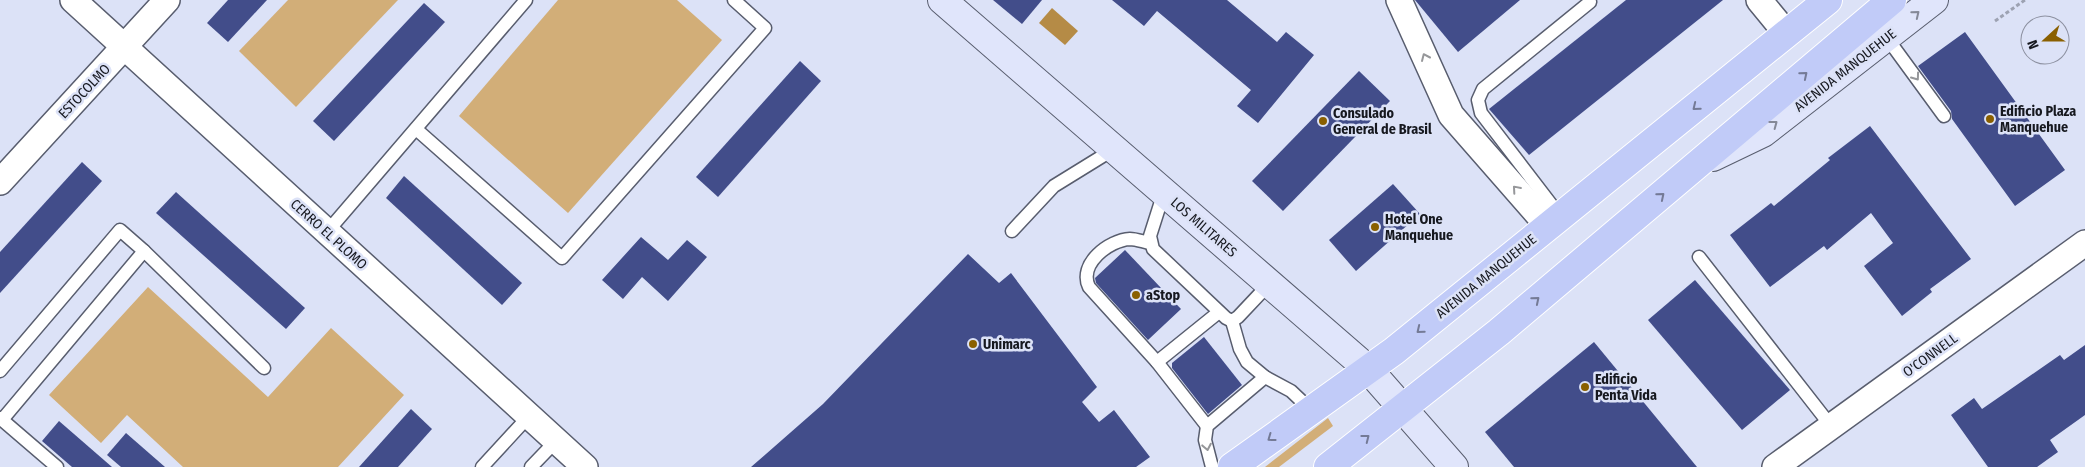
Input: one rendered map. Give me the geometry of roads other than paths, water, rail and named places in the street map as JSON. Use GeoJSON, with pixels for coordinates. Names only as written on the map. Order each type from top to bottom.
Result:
{"type":"FeatureCollection","features":[{"type":"Feature","properties":{"kind":"main road","name":"LOS MILITARES"},"geometry":{"type":"LineString","coordinates":[[942,0],[1369,370],[1454,467]]}},
{"type":"Feature","properties":{"kind":"main road","name":"AVENIDA MANQUEHUE"},"geometry":{"type":"LineString","coordinates":[[1734,76],[1810,0]]}},
{"type":"Feature","properties":{"kind":"main road","name":"AVENIDA MANQUEHUE"},"geometry":{"type":"LineString","coordinates":[[1232,467],[1369,370],[1828,0]]}},
{"type":"Feature","properties":{"kind":"main road","name":"AVENIDA MANQUEHUE"},"geometry":{"type":"LineString","coordinates":[[1328,467],[1404,408],[1700,163],[1892,0]]}},
{"type":"Feature","properties":{"kind":"main road","name":"AVENIDA MANQUEHUE"},"geometry":{"type":"LineString","coordinates":[[1700,163],[1763,133],[1934,0]]}},
{"type":"Feature","properties":{"kind":"street","name":"CERRO EL PLOMO"},"geometry":{"type":"LineString","coordinates":[[73,0],[585,467]]}},
{"type":"Feature","properties":{"kind":"street","name":"ESTOCOLMO"},"geometry":{"type":"LineString","coordinates":[[0,182],[167,0]]}},
{"type":"Feature","properties":{"kind":"street"},"geometry":{"type":"LineString","coordinates":[[1399,0],[1451,115],[1554,221]]}},
{"type":"Feature","properties":{"kind":"street"},"geometry":{"type":"LineString","coordinates":[[1759,0],[1782,28]]}},
{"type":"Feature","properties":{"kind":"street","name":"O'CONNELL"},"geometry":{"type":"LineString","coordinates":[[1775,467],[2085,243]]}},
{"type":"Feature","properties":{"kind":"lane"},"geometry":{"type":"LineString","coordinates":[[328,232],[526,0]]}},
{"type":"Feature","properties":{"kind":"lane"},"geometry":{"type":"LineString","coordinates":[[416,129],[562,258],[765,28],[734,0]]}},
{"type":"Feature","properties":{"kind":"lane"},"geometry":{"type":"LineString","coordinates":[[1554,221],[1481,113],[1478,100],[1483,89],[1590,2]]}},
{"type":"Feature","properties":{"kind":"lane"},"geometry":{"type":"LineString","coordinates":[[1887,38],[1944,116]]}},
{"type":"Feature","properties":{"kind":"lane"},"geometry":{"type":"LineString","coordinates":[[1012,231],[1054,186],[1114,149]]}},
{"type":"Feature","properties":{"kind":"lane"},"geometry":{"type":"LineString","coordinates":[[1164,192],[1150,236],[1150,243],[1153,249],[1219,312],[1232,321],[1240,349],[1247,362],[1265,377],[1278,383],[1311,410]]}},
{"type":"Feature","properties":{"kind":"lane"},"geometry":{"type":"LineString","coordinates":[[0,371],[120,230],[264,368]]}},
{"type":"Feature","properties":{"kind":"lane"},"geometry":{"type":"LineString","coordinates":[[1150,243],[1131,239],[1110,244],[1100,252],[1086,270],[1086,279],[1089,286],[1157,362],[1207,426]]}},
{"type":"Feature","properties":{"kind":"lane"},"geometry":{"type":"LineString","coordinates":[[57,467],[1,419],[144,251]]}},
{"type":"Feature","properties":{"kind":"lane"},"geometry":{"type":"LineString","coordinates":[[1699,258],[1831,426]]}},
{"type":"Feature","properties":{"kind":"lane"},"geometry":{"type":"LineString","coordinates":[[1232,321],[1270,283]]}},
{"type":"Feature","properties":{"kind":"lane"},"geometry":{"type":"LineString","coordinates":[[1157,362],[1219,312]]}},
{"type":"Feature","properties":{"kind":"lane"},"geometry":{"type":"LineString","coordinates":[[1212,467],[1205,440],[1207,426],[1265,377]]}},
{"type":"Feature","properties":{"kind":"lane"},"geometry":{"type":"LineString","coordinates":[[482,467],[529,416]]}},
{"type":"Feature","properties":{"kind":"lane"},"geometry":{"type":"LineString","coordinates":[[531,467],[556,441]]}},
{"type":"Feature","properties":{"kind":"place","name":"Edificio Plaza Manquehue"},"geometry":{"type":"Point","coordinates":[1990,119]}},
{"type":"Feature","properties":{"kind":"place","name":"Consulado General de Brasil"},"geometry":{"type":"Point","coordinates":[1323,121]}},
{"type":"Feature","properties":{"kind":"place","name":"Hotel One Manquehue"},"geometry":{"type":"Point","coordinates":[1375,227]}},
{"type":"Feature","properties":{"kind":"place","name":"aStop"},"geometry":{"type":"Point","coordinates":[1136,295]}},
{"type":"Feature","properties":{"kind":"place","name":"Unimarc"},"geometry":{"type":"Point","coordinates":[973,344]}},
{"type":"Feature","properties":{"kind":"place","name":"Edificio Penta Vida"},"geometry":{"type":"Point","coordinates":[1585,387]}}]}
